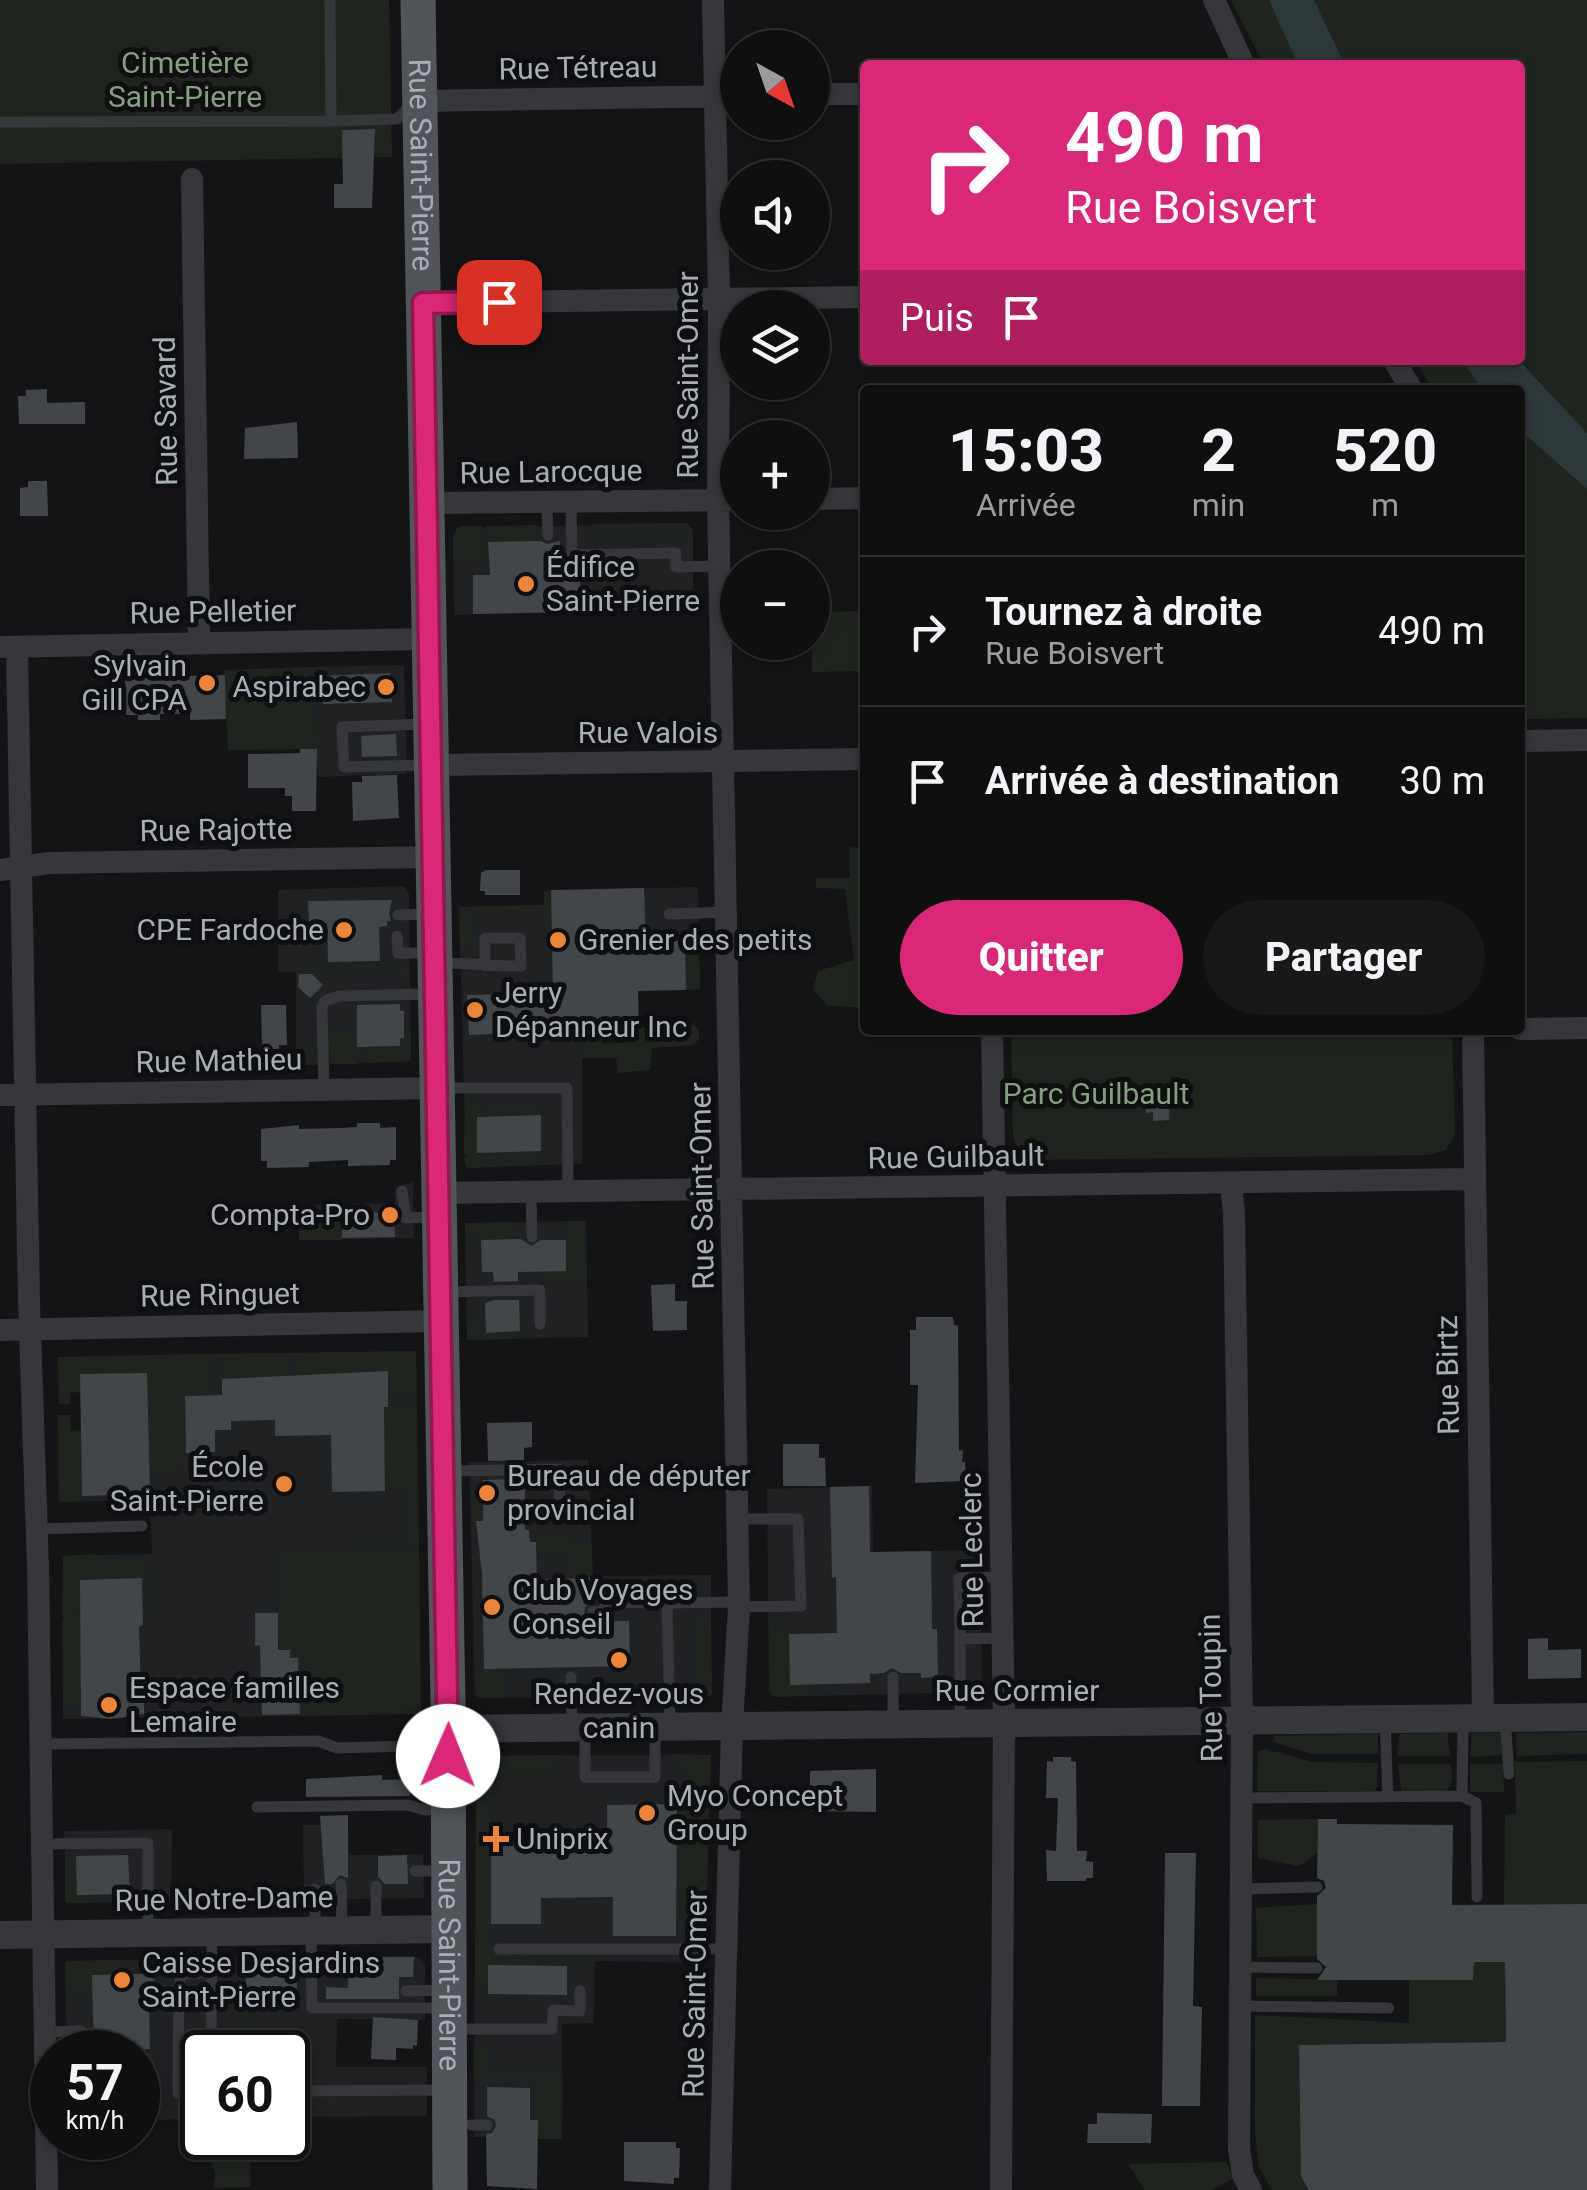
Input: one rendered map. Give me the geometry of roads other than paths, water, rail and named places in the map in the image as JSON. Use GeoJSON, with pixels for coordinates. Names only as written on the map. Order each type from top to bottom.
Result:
{"type":"FeatureCollection","features":[{"type":"Feature","properties":{"kind":"main road","name":"Rue Saint-Pierre"},"geometry":{"type":"LineString","coordinates":[[418,0],[448,1737],[448,1808],[432,1871],[449,1929],[450,2190]]}},
{"type":"Feature","properties":{"kind":"street","name":"Rue Saint-Omer"},"geometry":{"type":"LineString","coordinates":[[713,0],[720,52]]}},
{"type":"Feature","properties":{"kind":"street"},"geometry":{"type":"LineString","coordinates":[[1214,0],[1242,60]]}},
{"type":"Feature","properties":{"kind":"street"},"geometry":{"type":"LineString","coordinates":[[830,94],[860,94]]}},
{"type":"Feature","properties":{"kind":"street","name":"Rue Tétreau"},"geometry":{"type":"LineString","coordinates":[[420,101],[720,96]]}},
{"type":"Feature","properties":{"kind":"street","name":"Rue Saint-Omer"},"geometry":{"type":"LineString","coordinates":[[724,140],[719,299],[724,420]]}},
{"type":"Feature","properties":{"kind":"street","name":"Rue Savard"},"geometry":{"type":"LineString","coordinates":[[192,179],[199,642]]}},
{"type":"Feature","properties":{"kind":"street"},"geometry":{"type":"LineString","coordinates":[[423,303],[860,297]]}},
{"type":"Feature","properties":{"kind":"street"},"geometry":{"type":"LineString","coordinates":[[830,498],[860,498]]}},
{"type":"Feature","properties":{"kind":"street","name":"Rue Larocque"},"geometry":{"type":"LineString","coordinates":[[426,503],[720,500]]}},
{"type":"Feature","properties":{"kind":"street","name":"Rue Pelletier"},"geometry":{"type":"LineString","coordinates":[[9,647],[428,639]]}},
{"type":"Feature","properties":{"kind":"street"},"geometry":{"type":"LineString","coordinates":[[9,647],[11,868],[25,1094],[38,1529],[44,2030]]}},
{"type":"Feature","properties":{"kind":"street","name":"Rue Saint-Omer"},"geometry":{"type":"LineString","coordinates":[[720,2190],[732,1726],[739,1604],[722,660]]}},
{"type":"Feature","properties":{"kind":"street"},"geometry":{"type":"LineString","coordinates":[[1525,740],[1587,740]]}},
{"type":"Feature","properties":{"kind":"street","name":"Rue Valois"},"geometry":{"type":"LineString","coordinates":[[430,764],[860,759]]}},
{"type":"Feature","properties":{"kind":"street","name":"Rue Rajotte"},"geometry":{"type":"LineString","coordinates":[[11,868],[57,863],[432,857]]}},
{"type":"Feature","properties":{"kind":"street"},"geometry":{"type":"LineString","coordinates":[[1525,1028],[1587,1028]]}},
{"type":"Feature","properties":{"kind":"street","name":"Rue Leclerc"},"geometry":{"type":"LineString","coordinates":[[992,1035],[1004,1723],[1001,2190]]}},
{"type":"Feature","properties":{"kind":"street","name":"Rue Birtz"},"geometry":{"type":"LineString","coordinates":[[1473,1035],[1484,1718]]}},
{"type":"Feature","properties":{"kind":"street","name":"Rue Mathieu"},"geometry":{"type":"LineString","coordinates":[[0,1094],[438,1088]]}},
{"type":"Feature","properties":{"kind":"street","name":"Rue Guilbault"},"geometry":{"type":"LineString","coordinates":[[439,1205],[568,1191],[1474,1179]]}},
{"type":"Feature","properties":{"kind":"street","name":"Rue Toupin"},"geometry":{"type":"LineString","coordinates":[[1231,1184],[1242,1722],[1239,2150],[1243,2175],[1251,2190]]}},
{"type":"Feature","properties":{"kind":"street","name":"Rue Ringuet"},"geometry":{"type":"LineString","coordinates":[[0,1330],[441,1306]]}},
{"type":"Feature","properties":{"kind":"street","name":"Rue Cormier"},"geometry":{"type":"LineString","coordinates":[[448,1737],[578,1728],[1587,1717]]}},
{"type":"Feature","properties":{"kind":"street","name":"Rue Notre-Dame"},"geometry":{"type":"LineString","coordinates":[[0,1935],[449,1929]]}},
{"type":"Feature","properties":{"kind":"street"},"geometry":{"type":"LineString","coordinates":[[47,2160],[48,2190]]}},
{"type":"Feature","properties":{"kind":"lane"},"geometry":{"type":"LineString","coordinates":[[330,0],[331,121]]}},
{"type":"Feature","properties":{"kind":"lane"},"geometry":{"type":"LineString","coordinates":[[0,122],[397,119],[411,104],[420,101]]}},
{"type":"Feature","properties":{"kind":"lane"},"geometry":{"type":"LineString","coordinates":[[547,502],[548,535]]}},
{"type":"Feature","properties":{"kind":"lane"},"geometry":{"type":"LineString","coordinates":[[572,502],[572,555],[676,553],[676,567],[720,566]]}},
{"type":"Feature","properties":{"kind":"lane"},"geometry":{"type":"LineString","coordinates":[[430,724],[342,726],[344,767],[430,764]]}},
{"type":"Feature","properties":{"kind":"lane"},"geometry":{"type":"LineString","coordinates":[[669,914],[728,912]]}},
{"type":"Feature","properties":{"kind":"lane"},"geometry":{"type":"LineString","coordinates":[[398,914],[434,913]]}},
{"type":"Feature","properties":{"kind":"lane"},"geometry":{"type":"LineString","coordinates":[[397,936],[397,951],[435,970]]}},
{"type":"Feature","properties":{"kind":"lane"},"geometry":{"type":"LineString","coordinates":[[324,1090],[321,996],[339,996],[435,970],[485,966]]}},
{"type":"Feature","properties":{"kind":"lane"},"geometry":{"type":"LineString","coordinates":[[438,1088],[567,1088],[568,1191]]}},
{"type":"Feature","properties":{"kind":"lane"},"geometry":{"type":"LineString","coordinates":[[402,1191],[406,1218],[439,1205]]}},
{"type":"Feature","properties":{"kind":"lane"},"geometry":{"type":"LineString","coordinates":[[531,1192],[532,1236]]}},
{"type":"Feature","properties":{"kind":"lane"},"geometry":{"type":"LineString","coordinates":[[441,1306],[540,1290],[540,1324]]}},
{"type":"Feature","properties":{"kind":"lane"},"geometry":{"type":"LineString","coordinates":[[444,1472],[559,1469],[560,1502]]}},
{"type":"Feature","properties":{"kind":"lane"},"geometry":{"type":"LineString","coordinates":[[593,1612],[600,1612],[610,1602],[801,1606],[798,1519],[737,1519]]}},
{"type":"Feature","properties":{"kind":"lane"},"geometry":{"type":"LineString","coordinates":[[38,1529],[142,1526]]}},
{"type":"Feature","properties":{"kind":"lane"},"geometry":{"type":"LineString","coordinates":[[960,1724],[959,1578],[1002,1577]]}},
{"type":"Feature","properties":{"kind":"lane"},"geometry":{"type":"LineString","coordinates":[[571,1677],[586,1777],[655,1777],[663,1727],[667,1603]]}},
{"type":"Feature","properties":{"kind":"lane"},"geometry":{"type":"LineString","coordinates":[[960,1639],[1003,1638]]}},
{"type":"Feature","properties":{"kind":"lane"},"geometry":{"type":"LineString","coordinates":[[893,1677],[893,1724]]}},
{"type":"Feature","properties":{"kind":"lane"},"geometry":{"type":"LineString","coordinates":[[1484,1718],[1509,1774]]}},
{"type":"Feature","properties":{"kind":"lane"},"geometry":{"type":"LineString","coordinates":[[1462,1796],[1484,1718]]}},
{"type":"Feature","properties":{"kind":"lane"},"geometry":{"type":"LineString","coordinates":[[1385,1720],[1388,1796]]}},
{"type":"Feature","properties":{"kind":"lane"},"geometry":{"type":"LineString","coordinates":[[41,1744],[318,1741],[336,1748],[448,1737]]}},
{"type":"Feature","properties":{"kind":"lane"},"geometry":{"type":"LineString","coordinates":[[1241,1798],[1462,1796],[1476,1802],[1477,1897]]}},
{"type":"Feature","properties":{"kind":"lane"},"geometry":{"type":"LineString","coordinates":[[256,1807],[448,1808]]}},
{"type":"Feature","properties":{"kind":"lane"},"geometry":{"type":"LineString","coordinates":[[42,1844],[148,1843],[148,1933]]}},
{"type":"Feature","properties":{"kind":"lane"},"geometry":{"type":"LineString","coordinates":[[341,1884],[322,1930],[312,2008],[449,2009],[552,2029],[553,2010],[580,2011],[580,1991]]}},
{"type":"Feature","properties":{"kind":"lane"},"geometry":{"type":"LineString","coordinates":[[376,1886],[376,1930]]}},
{"type":"Feature","properties":{"kind":"lane"},"geometry":{"type":"LineString","coordinates":[[1240,1889],[1318,1887]]}},
{"type":"Feature","properties":{"kind":"lane"},"geometry":{"type":"LineString","coordinates":[[314,1888],[322,1930]]}},
{"type":"Feature","properties":{"kind":"lane"},"geometry":{"type":"LineString","coordinates":[[211,2030],[212,1932]]}},
{"type":"Feature","properties":{"kind":"lane"},"geometry":{"type":"LineString","coordinates":[[499,1949],[726,1949]]}},
{"type":"Feature","properties":{"kind":"lane"},"geometry":{"type":"LineString","coordinates":[[1240,1967],[1317,1968]]}},
{"type":"Feature","properties":{"kind":"lane"},"geometry":{"type":"LineString","coordinates":[[180,2092],[178,1985],[187,1973],[211,1973]]}},
{"type":"Feature","properties":{"kind":"lane"},"geometry":{"type":"LineString","coordinates":[[406,1991],[449,2009]]}},
{"type":"Feature","properties":{"kind":"lane"},"geometry":{"type":"LineString","coordinates":[[1240,2006],[1389,2008]]}},
{"type":"Feature","properties":{"kind":"lane"},"geometry":{"type":"LineString","coordinates":[[310,2091],[449,2089]]}},
{"type":"Feature","properties":{"kind":"lane"},"geometry":{"type":"LineString","coordinates":[[472,2125],[486,2126]]}},
{"type":"Feature","properties":{"kind":"place","name":"Édifice Saint-Pierre"},"geometry":{"type":"Point","coordinates":[526,584]}},
{"type":"Feature","properties":{"kind":"place","name":"Sylvain Gill CPA"},"geometry":{"type":"Point","coordinates":[207,683]}},
{"type":"Feature","properties":{"kind":"place","name":"Aspirabec"},"geometry":{"type":"Point","coordinates":[386,687]}},
{"type":"Feature","properties":{"kind":"place","name":"CPE Fardoche"},"geometry":{"type":"Point","coordinates":[344,930]}},
{"type":"Feature","properties":{"kind":"place","name":"Grenier des petits"},"geometry":{"type":"Point","coordinates":[558,940]}},
{"type":"Feature","properties":{"kind":"place","name":"Jerry Dépanneur Inc"},"geometry":{"type":"Point","coordinates":[475,1010]}},
{"type":"Feature","properties":{"kind":"place","name":"Compta-Pro"},"geometry":{"type":"Point","coordinates":[390,1215]}},
{"type":"Feature","properties":{"kind":"place","name":"École Saint-Pierre"},"geometry":{"type":"Point","coordinates":[284,1484]}},
{"type":"Feature","properties":{"kind":"place","name":"Bureau de députer provincial"},"geometry":{"type":"Point","coordinates":[487,1493]}},
{"type":"Feature","properties":{"kind":"place","name":"Club Voyages Conseil"},"geometry":{"type":"Point","coordinates":[492,1607]}},
{"type":"Feature","properties":{"kind":"place","name":"Rendez-vous canin"},"geometry":{"type":"Point","coordinates":[619,1660]}},
{"type":"Feature","properties":{"kind":"place","name":"Espace familles Lemaire"},"geometry":{"type":"Point","coordinates":[109,1705]}},
{"type":"Feature","properties":{"kind":"place","name":"Myo Concept Group"},"geometry":{"type":"Point","coordinates":[647,1813]}},
{"type":"Feature","properties":{"kind":"place","name":"Uniprix"},"geometry":{"type":"Point","coordinates":[496,1839]}},
{"type":"Feature","properties":{"kind":"place","name":"Caisse Desjardins Saint-Pierre"},"geometry":{"type":"Point","coordinates":[122,1980]}},
{"type":"Feature","properties":{"kind":"park label","name":"Cimetière Saint-Pierre"},"geometry":{"type":"Point","coordinates":[185,80]}},
{"type":"Feature","properties":{"kind":"park label","name":"Parc Guilbault"},"geometry":{"type":"Point","coordinates":[1096,1094]}}]}
